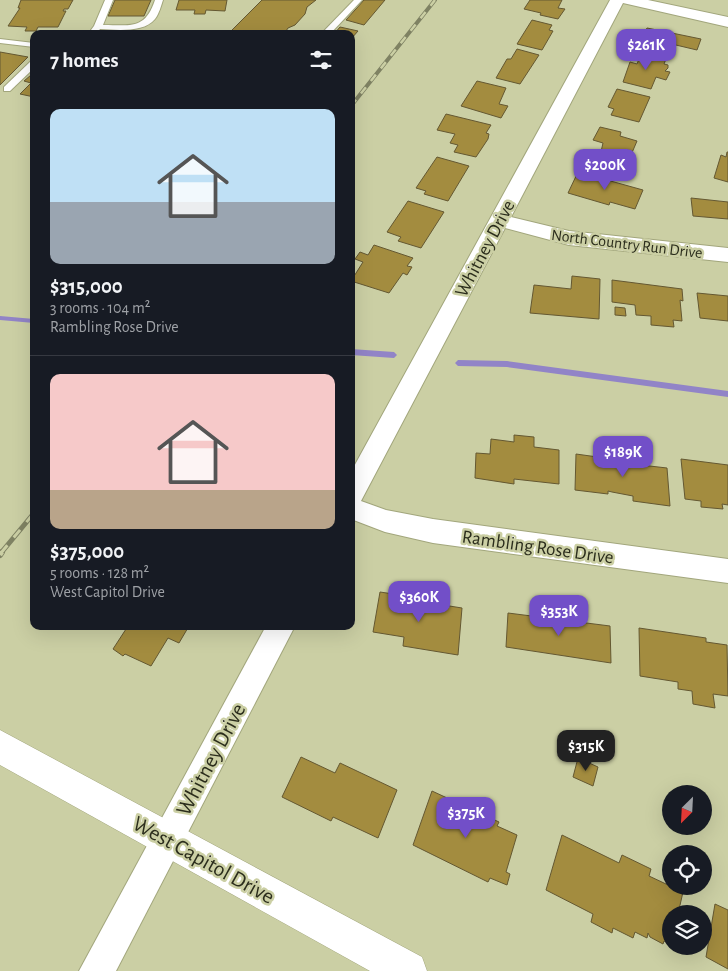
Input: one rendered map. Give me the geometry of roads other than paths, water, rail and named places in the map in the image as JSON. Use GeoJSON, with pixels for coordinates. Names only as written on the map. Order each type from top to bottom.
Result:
{"type":"FeatureCollection","features":[{"type":"Feature","properties":{"kind":"street","name":"Whitney Drive"},"geometry":{"type":"LineString","coordinates":[[355,488],[617,0]]}},
{"type":"Feature","properties":{"kind":"street"},"geometry":{"type":"LineString","coordinates":[[627,0],[728,22]]}},
{"type":"Feature","properties":{"kind":"street","name":"North Country Run Drive"},"geometry":{"type":"LineString","coordinates":[[498,220],[569,238],[728,255]]}},
{"type":"Feature","properties":{"kind":"street","name":"Rambling Rose Drive"},"geometry":{"type":"LineString","coordinates":[[355,510],[385,521],[433,531],[728,571]]}},
{"type":"Feature","properties":{"kind":"street","name":"Whitney Drive"},"geometry":{"type":"LineString","coordinates":[[96,971],[279,630]]}},
{"type":"Feature","properties":{"kind":"street","name":"West Capitol Drive"},"geometry":{"type":"LineString","coordinates":[[0,747],[408,971]]}},
{"type":"Feature","properties":{"kind":"lane"},"geometry":{"type":"LineString","coordinates":[[95,30],[109,0]]}},
{"type":"Feature","properties":{"kind":"lane"},"geometry":{"type":"LineString","coordinates":[[98,27],[134,25],[147,22],[152,18],[159,0]]}},
{"type":"Feature","properties":{"kind":"lane"},"geometry":{"type":"LineString","coordinates":[[329,30],[358,0]]}},
{"type":"Feature","properties":{"kind":"lane"},"geometry":{"type":"LineString","coordinates":[[0,41],[30,45]]}},
{"type":"Feature","properties":{"kind":"lane"},"geometry":{"type":"LineString","coordinates":[[7,90],[30,67]]}},
{"type":"Feature","properties":{"kind":"waterway"},"geometry":{"type":"LineString","coordinates":[[0,318],[30,321]]}},
{"type":"Feature","properties":{"kind":"waterway"},"geometry":{"type":"LineString","coordinates":[[355,352],[394,355]]}},
{"type":"Feature","properties":{"kind":"waterway"},"geometry":{"type":"LineString","coordinates":[[458,363],[507,364],[728,394]]}},
{"type":"Feature","properties":{"kind":"railway"},"geometry":{"type":"LineString","coordinates":[[355,101],[435,0]]}},
{"type":"Feature","properties":{"kind":"railway"},"geometry":{"type":"LineString","coordinates":[[1,553],[30,518]]}}]}
